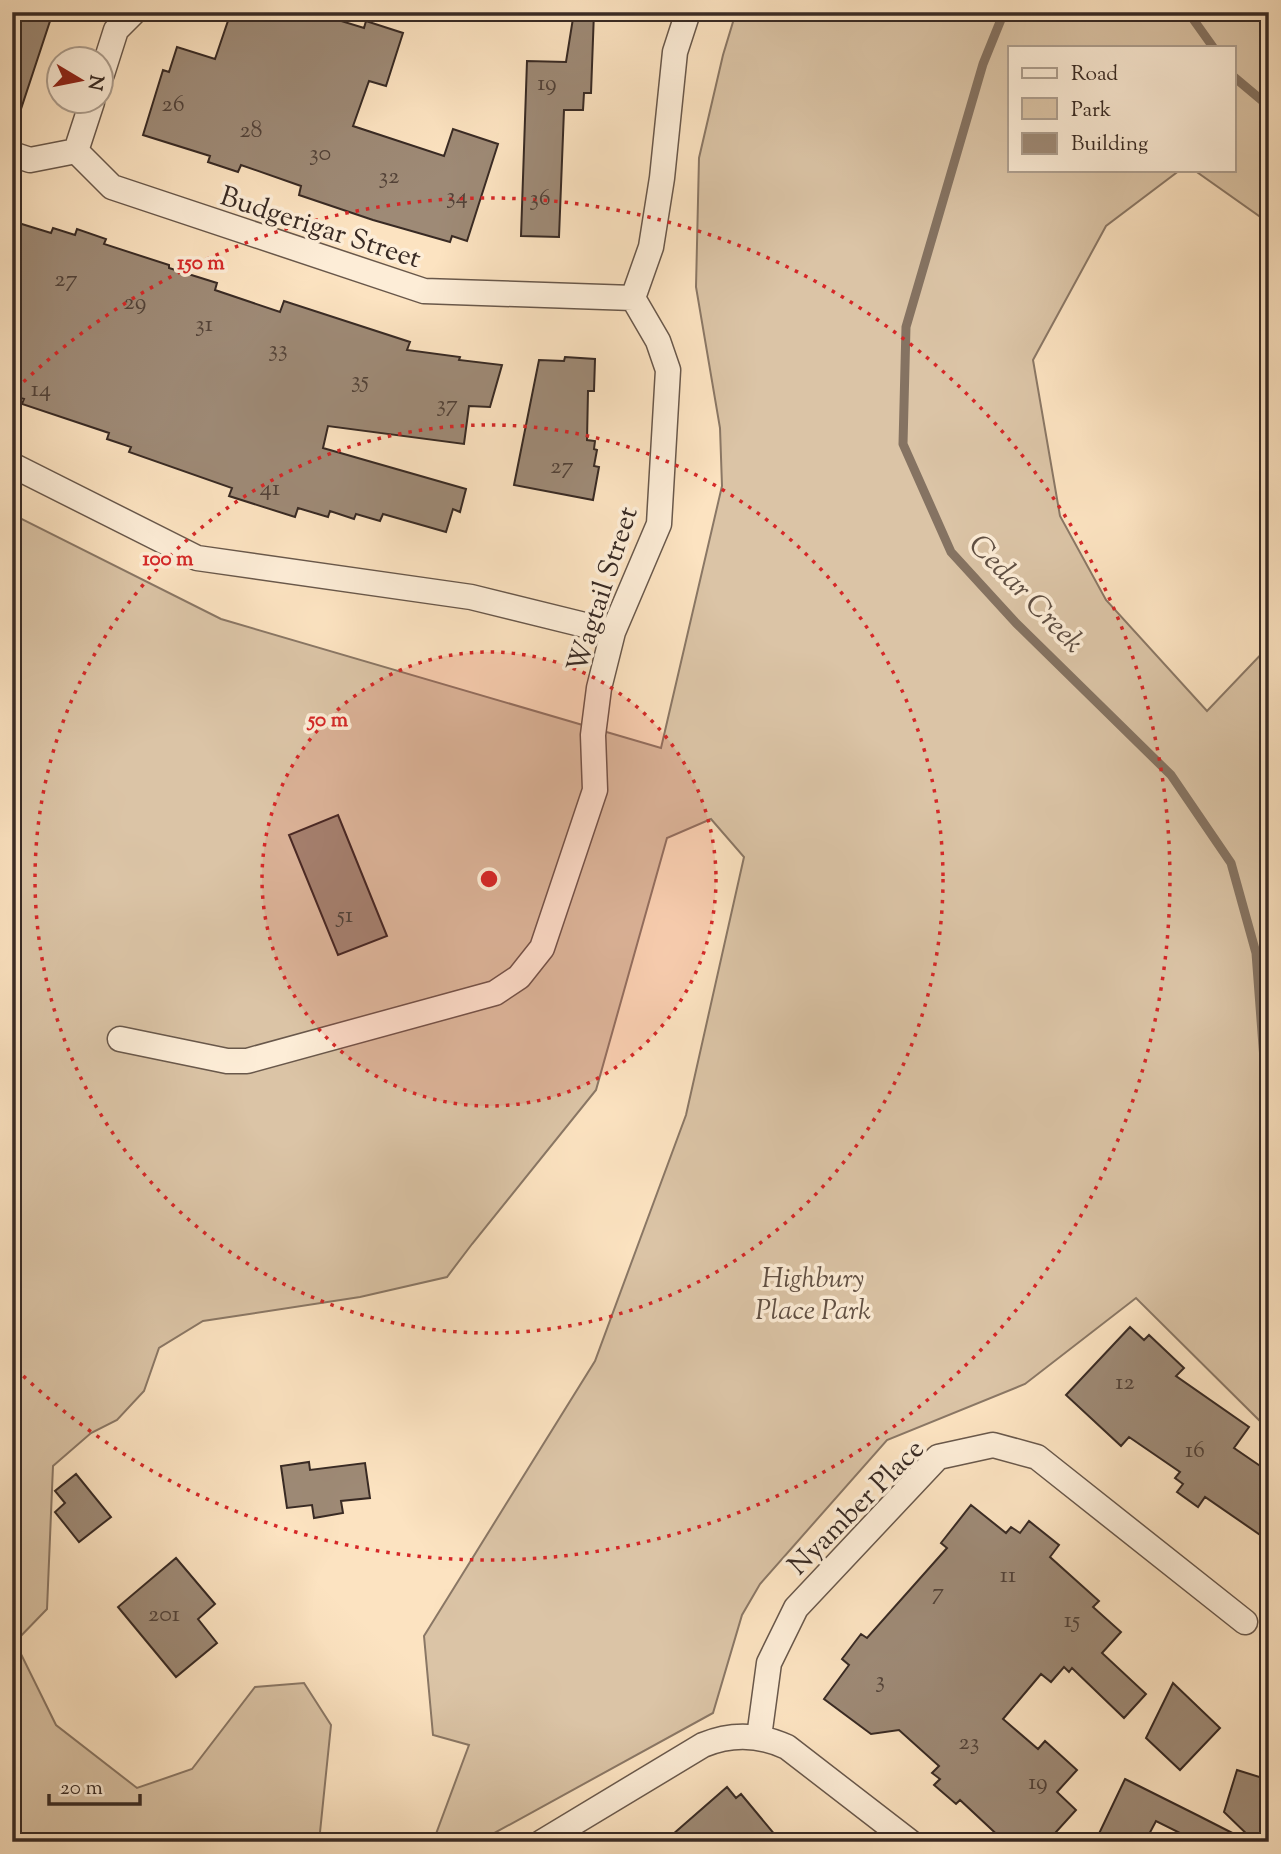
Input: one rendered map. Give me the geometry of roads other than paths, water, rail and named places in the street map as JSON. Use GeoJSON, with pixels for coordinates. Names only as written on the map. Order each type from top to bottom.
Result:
{"type":"FeatureCollection","features":[{"type":"Feature","properties":{"kind":"street"},"geometry":{"type":"LineString","coordinates":[[111,46],[116,30],[134,12]]}},
{"type":"Feature","properties":{"kind":"street"},"geometry":{"type":"LineString","coordinates":[[633,298],[651,247],[662,178],[675,52],[688,12]]}},
{"type":"Feature","properties":{"kind":"street"},"geometry":{"type":"LineString","coordinates":[[12,154],[30,160],[76,151],[87,116]]}},
{"type":"Feature","properties":{"kind":"street","name":"Budgerigar Street"},"geometry":{"type":"LineString","coordinates":[[76,151],[111,187],[424,291],[633,298]]}},
{"type":"Feature","properties":{"kind":"street","name":"Wagtail Street"},"geometry":{"type":"LineString","coordinates":[[120,1038],[227,1060],[247,1061],[495,992],[519,977],[542,948],[595,790],[593,735],[599,688],[613,632],[659,524],[668,370],[658,341],[633,298]]}},
{"type":"Feature","properties":{"kind":"street"},"geometry":{"type":"LineString","coordinates":[[12,465],[197,558],[471,597],[613,632]]}},
{"type":"Feature","properties":{"kind":"street","name":"Nyamber Place"},"geometry":{"type":"LineString","coordinates":[[759,1737],[769,1663],[796,1608],[937,1457],[993,1445],[1037,1457],[1245,1622]]}},
{"type":"Feature","properties":{"kind":"street"},"geometry":{"type":"LineString","coordinates":[[542,1842],[703,1745],[735,1735],[759,1737],[787,1747],[910,1842]]}},
{"type":"Feature","properties":{"kind":"waterway","name":"Cedar Creek"},"geometry":{"type":"LineString","coordinates":[[1004,12],[983,64],[906,327],[903,444],[951,552],[1016,623],[1171,775],[1231,863],[1256,953],[1269,1126]]}},
{"type":"Feature","properties":{"kind":"waterway","name":"Cedar Creek"},"geometry":{"type":"LineString","coordinates":[[1188,12],[1212,46]]}},
{"type":"Feature","properties":{"kind":"waterway","name":"Cedar Creek"},"geometry":{"type":"LineString","coordinates":[[1236,79],[1265,103],[1269,101]]}},
{"type":"Feature","properties":{"kind":"park label","name":"Highbury Place Park"},"geometry":{"type":"Point","coordinates":[813,1293]}}]}
